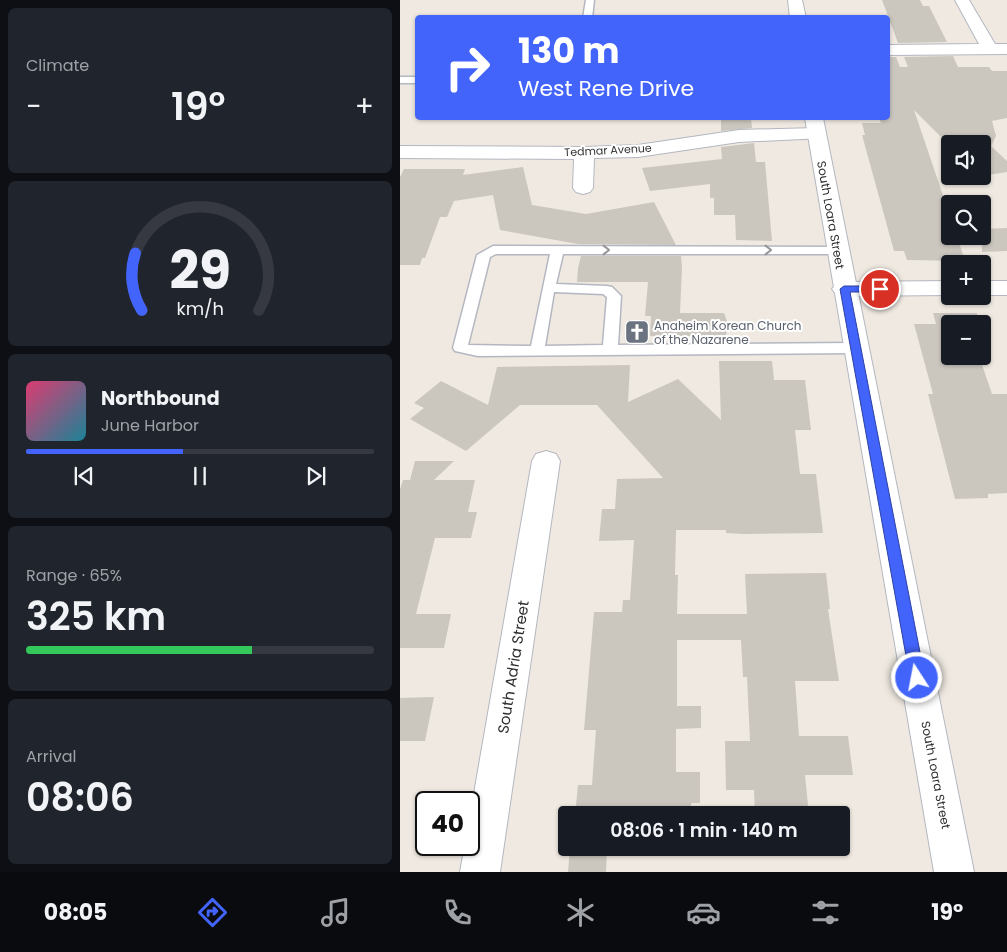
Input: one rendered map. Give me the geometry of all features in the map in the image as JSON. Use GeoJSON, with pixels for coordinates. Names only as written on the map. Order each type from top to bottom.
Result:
{"type":"FeatureCollection","features":[{"type":"Feature","properties":{"kind":"street"},"geometry":{"type":"LineString","coordinates":[[794,0],[797,15]]}},
{"type":"Feature","properties":{"kind":"street"},"geometry":{"type":"LineString","coordinates":[[962,0],[990,49]]}},
{"type":"Feature","properties":{"kind":"street"},"geometry":{"type":"LineString","coordinates":[[890,50],[1007,49]]}},
{"type":"Feature","properties":{"kind":"street","name":"Tedmar Avenue"},"geometry":{"type":"LineString","coordinates":[[400,152],[584,153],[638,151],[815,126]]}},
{"type":"Feature","properties":{"kind":"street","name":"South Loara Street"},"geometry":{"type":"LineString","coordinates":[[815,126],[954,872]]}},
{"type":"Feature","properties":{"kind":"street"},"geometry":{"type":"LineString","coordinates":[[584,153],[584,188]]}},
{"type":"Feature","properties":{"kind":"street"},"geometry":{"type":"LineString","coordinates":[[844,289],[941,288]]}},
{"type":"Feature","properties":{"kind":"street"},"geometry":{"type":"LineString","coordinates":[[991,288],[1007,288]]}},
{"type":"Feature","properties":{"kind":"street","name":"South Adria Street"},"geometry":{"type":"LineString","coordinates":[[480,872],[546,461]]}},
{"type":"Feature","properties":{"kind":"lane"},"geometry":{"type":"LineString","coordinates":[[588,15],[590,0]]}},
{"type":"Feature","properties":{"kind":"lane"},"geometry":{"type":"LineString","coordinates":[[400,80],[415,80]]}},
{"type":"Feature","properties":{"kind":"lane"},"geometry":{"type":"LineString","coordinates":[[837,250],[493,250],[484,255],[460,348],[478,351],[855,348]]}},
{"type":"Feature","properties":{"kind":"lane"},"geometry":{"type":"LineString","coordinates":[[537,350],[557,250]]}},
{"type":"Feature","properties":{"kind":"lane"},"geometry":{"type":"LineString","coordinates":[[548,288],[607,290],[614,296],[610,350]]}},
{"type":"Feature","properties":{"kind":"building"},"geometry":{"type":"Polygon","coordinates":[[[882,0],[920,0],[923,6],[929,6],[947,42],[898,43],[890,22],[890,15],[888,15],[882,0]]]}},
{"type":"Feature","properties":{"kind":"building"},"geometry":{"type":"Polygon","coordinates":[[[953,56],[958,67],[989,67],[992,71],[1007,71],[1007,118],[992,121],[996,136],[991,146],[991,135],[941,135],[941,137],[914,110],[943,195],[941,195],[941,245],[960,245],[963,255],[941,255],[941,261],[907,260],[904,251],[894,251],[862,135],[865,135],[862,123],[881,123],[880,120],[890,120],[890,57],[896,57],[900,67],[908,67],[904,57],[953,56]]]}},
{"type":"Feature","properties":{"kind":"building"},"geometry":{"type":"Polygon","coordinates":[[[721,120],[751,120],[752,128],[721,131],[721,120]]]}},
{"type":"Feature","properties":{"kind":"building"},"geometry":{"type":"Polygon","coordinates":[[[754,143],[756,162],[765,162],[772,241],[736,240],[735,215],[714,215],[714,198],[710,198],[710,184],[650,191],[642,168],[722,159],[721,147],[754,143]]]}},
{"type":"Feature","properties":{"kind":"building"},"geometry":{"type":"Polygon","coordinates":[[[991,146],[1007,161],[1007,172],[991,175],[991,146]]]}},
{"type":"Feature","properties":{"kind":"building"},"geometry":{"type":"Polygon","coordinates":[[[523,167],[532,205],[586,214],[654,202],[676,245],[578,244],[500,230],[493,195],[454,201],[447,217],[440,217],[425,258],[422,258],[420,265],[400,265],[400,177],[404,169],[465,169],[463,175],[523,167]]]}},
{"type":"Feature","properties":{"kind":"building"},"geometry":{"type":"Polygon","coordinates":[[[1007,228],[1007,251],[982,252],[982,245],[991,245],[991,229],[1007,228]]]}},
{"type":"Feature","properties":{"kind":"building"},"geometry":{"type":"Polygon","coordinates":[[[581,256],[681,256],[680,313],[724,313],[728,324],[726,336],[650,336],[651,316],[645,316],[648,282],[577,282],[581,256]]]}},
{"type":"Feature","properties":{"kind":"building"},"geometry":{"type":"Polygon","coordinates":[[[933,313],[977,313],[978,315],[941,315],[941,365],[982,365],[992,394],[1007,394],[1007,493],[988,494],[988,498],[955,499],[928,394],[933,394],[914,324],[936,324],[933,313]]]}},
{"type":"Feature","properties":{"kind":"building"},"geometry":{"type":"Polygon","coordinates":[[[719,361],[772,361],[774,380],[805,380],[811,430],[795,430],[800,474],[816,474],[823,533],[743,534],[726,533],[726,530],[676,530],[675,575],[678,575],[677,614],[747,614],[745,574],[826,573],[830,609],[828,609],[839,681],[795,681],[799,736],[848,736],[853,775],[805,775],[808,806],[755,806],[754,790],[726,790],[725,741],[750,741],[747,677],[743,677],[741,640],[677,640],[677,706],[701,706],[701,728],[676,729],[676,772],[700,772],[700,803],[691,803],[691,806],[576,806],[578,785],[592,785],[596,730],[584,730],[594,612],[622,612],[623,600],[630,600],[634,540],[599,541],[602,509],[615,509],[617,479],[663,478],[597,405],[520,405],[466,451],[410,419],[424,408],[414,403],[441,381],[488,405],[497,367],[630,365],[628,402],[678,379],[721,420],[719,361]]]}},
{"type":"Feature","properties":{"kind":"building"},"geometry":{"type":"Polygon","coordinates":[[[415,461],[454,461],[434,480],[475,480],[468,512],[477,512],[471,538],[435,538],[416,614],[451,614],[444,648],[400,648],[400,489],[403,480],[410,480],[415,461]]]}},
{"type":"Feature","properties":{"kind":"building"},"geometry":{"type":"Polygon","coordinates":[[[434,697],[425,741],[400,741],[400,698],[434,697]]]}},
{"type":"Feature","properties":{"kind":"building"},"geometry":{"type":"Polygon","coordinates":[[[569,856],[607,856],[606,872],[568,872],[569,856]]]}},
{"type":"Feature","properties":{"kind":"place","name":"Anaheim Korean Church of the Nazarene"},"geometry":{"type":"Point","coordinates":[637,332]}},
{"type":"Feature","properties":{"kind":"route"},"geometry":{"type":"LineString","coordinates":[[880,289],[844,289],[917,678]]}}]}
